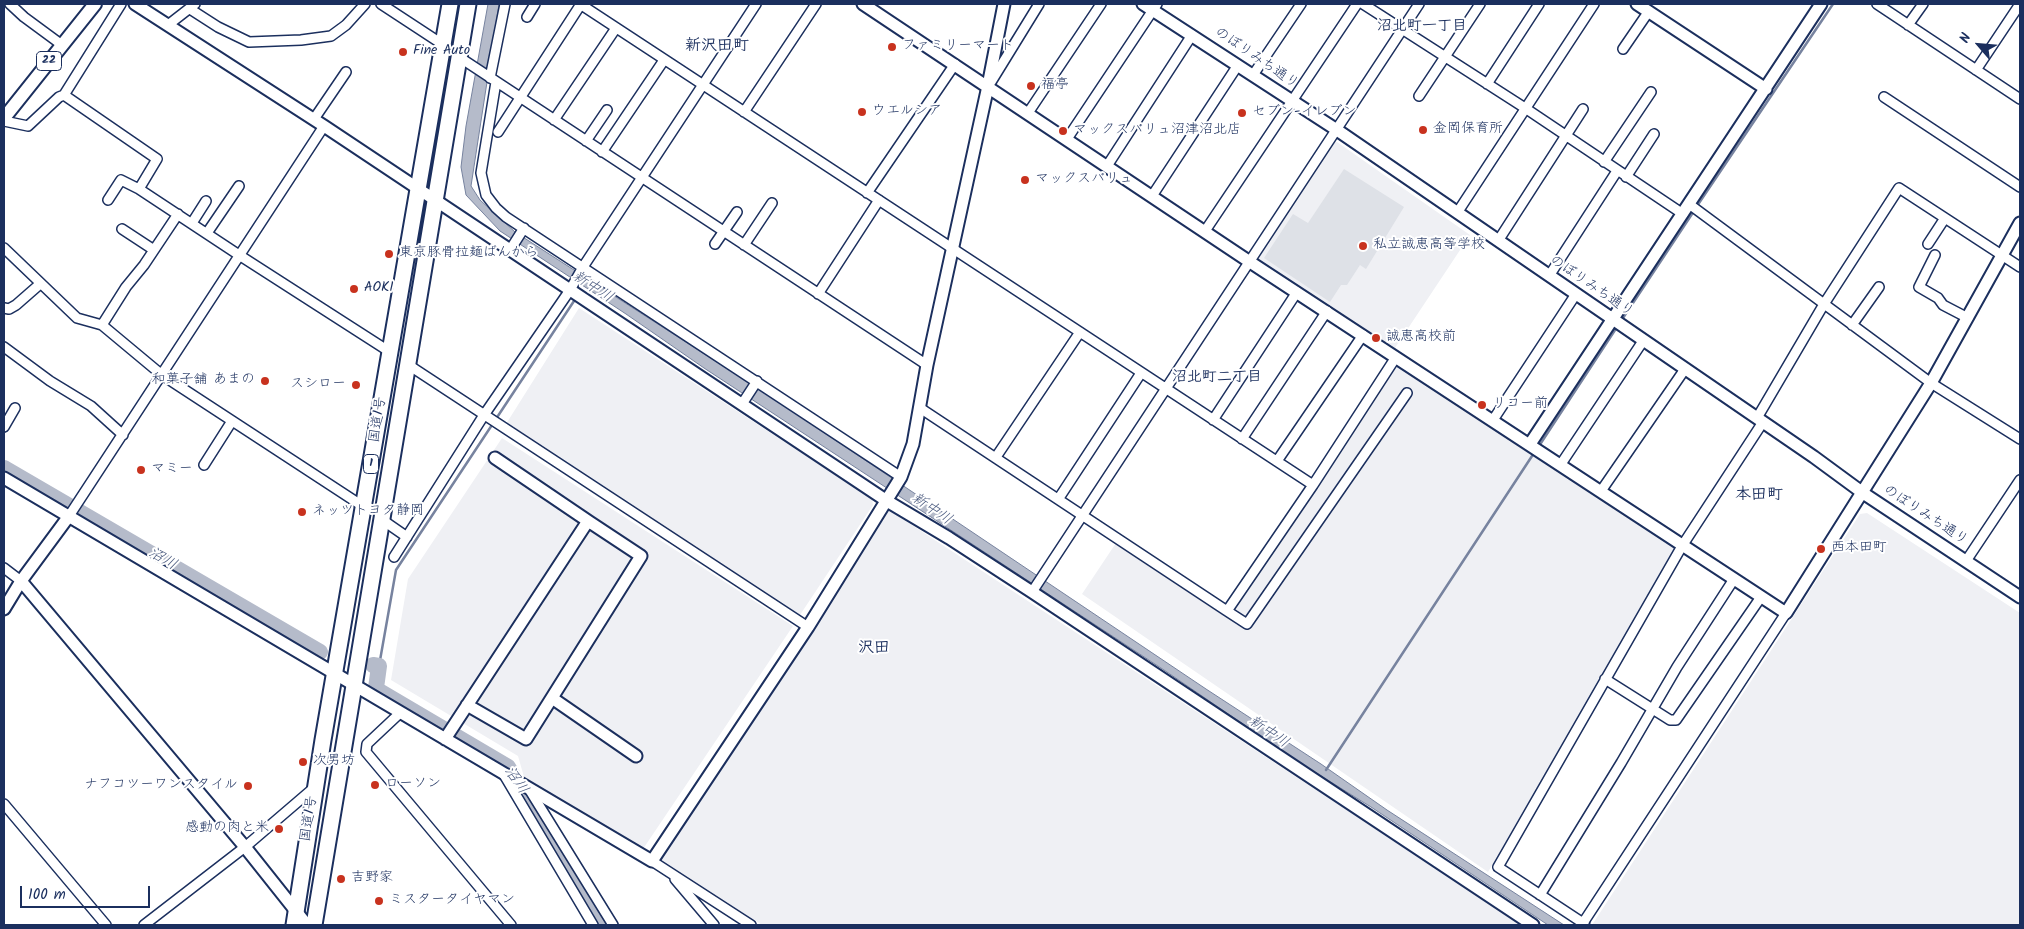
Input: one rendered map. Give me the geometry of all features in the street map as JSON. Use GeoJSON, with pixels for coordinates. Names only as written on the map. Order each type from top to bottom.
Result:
{"type":"FeatureCollection","features":[{"type":"Feature","properties":{"kind":"highway","name":"国道1号"},"geometry":{"type":"LineString","coordinates":[[295,919],[315,787],[364,507],[416,188],[450,4]]}},
{"type":"Feature","properties":{"kind":"highway","name":"国道1号"},"geometry":{"type":"LineString","coordinates":[[314,925],[435,200],[465,61],[468,4]]}},
{"type":"Feature","properties":{"kind":"main road","name":"22"},"geometry":{"type":"LineString","coordinates":[[4,119],[95,4]]}},
{"type":"Feature","properties":{"kind":"street"},"geometry":{"type":"LineString","coordinates":[[10,4],[24,17],[62,45]]}},
{"type":"Feature","properties":{"kind":"street"},"geometry":{"type":"LineString","coordinates":[[4,119],[28,126],[59,97],[64,95],[121,4]]}},
{"type":"Feature","properties":{"kind":"street"},"geometry":{"type":"LineString","coordinates":[[135,4],[511,248],[585,300],[887,501],[949,538],[1032,592],[1533,925]]}},
{"type":"Feature","properties":{"kind":"street"},"geometry":{"type":"LineString","coordinates":[[168,25],[192,6],[218,28],[249,42],[301,40],[331,36],[346,25],[365,4]]}},
{"type":"Feature","properties":{"kind":"street"},"geometry":{"type":"LineString","coordinates":[[381,4],[442,44]]}},
{"type":"Feature","properties":{"kind":"street"},"geometry":{"type":"LineString","coordinates":[[505,4],[481,173],[486,195],[496,208],[523,230],[757,381],[900,479]]}},
{"type":"Feature","properties":{"kind":"street"},"geometry":{"type":"LineString","coordinates":[[526,16],[535,4]]}},
{"type":"Feature","properties":{"kind":"street"},"geometry":{"type":"LineString","coordinates":[[498,132],[580,4],[1313,485]]}},
{"type":"Feature","properties":{"kind":"street"},"geometry":{"type":"LineString","coordinates":[[394,557],[484,415],[571,289],[583,267],[756,4]]}},
{"type":"Feature","properties":{"kind":"street"},"geometry":{"type":"LineString","coordinates":[[744,112],[816,4]]}},
{"type":"Feature","properties":{"kind":"street"},"geometry":{"type":"LineString","coordinates":[[863,4],[1250,262],[1786,613]]}},
{"type":"Feature","properties":{"kind":"street"},"geometry":{"type":"LineString","coordinates":[[652,861],[808,627],[900,479],[913,444],[927,365],[1004,4]]}},
{"type":"Feature","properties":{"kind":"street"},"geometry":{"type":"LineString","coordinates":[[988,86],[1039,4]]}},
{"type":"Feature","properties":{"kind":"street"},"geometry":{"type":"LineString","coordinates":[[1028,113],[1101,4]]}},
{"type":"Feature","properties":{"kind":"street"},"geometry":{"type":"LineString","coordinates":[[1253,75],[1301,4]]}},
{"type":"Feature","properties":{"kind":"street"},"geometry":{"type":"LineString","coordinates":[[1204,231],[1357,4]]}},
{"type":"Feature","properties":{"kind":"street"},"geometry":{"type":"LineString","coordinates":[[1362,4],[1525,108],[1617,171],[1686,209],[1700,212],[1931,383],[2020,439]]}},
{"type":"Feature","properties":{"kind":"street"},"geometry":{"type":"LineString","coordinates":[[1032,592],[1419,4]]}},
{"type":"Feature","properties":{"kind":"street"},"geometry":{"type":"LineString","coordinates":[[1419,96],[1480,4]]}},
{"type":"Feature","properties":{"kind":"street"},"geometry":{"type":"LineString","coordinates":[[1486,84],[1539,4]]}},
{"type":"Feature","properties":{"kind":"street"},"geometry":{"type":"LineString","coordinates":[[1457,213],[1594,4]]}},
{"type":"Feature","properties":{"kind":"street"},"geometry":{"type":"LineString","coordinates":[[1637,4],[1766,89]]}},
{"type":"Feature","properties":{"kind":"street"},"geometry":{"type":"LineString","coordinates":[[1530,444],[1617,323],[1686,209],[1821,4]]}},
{"type":"Feature","properties":{"kind":"street"},"geometry":{"type":"LineString","coordinates":[[1877,4],[2020,98]]}},
{"type":"Feature","properties":{"kind":"street"},"geometry":{"type":"LineString","coordinates":[[1908,25],[1923,4]]}},
{"type":"Feature","properties":{"kind":"street"},"geometry":{"type":"LineString","coordinates":[[1976,70],[2020,4]]}},
{"type":"Feature","properties":{"kind":"street"},"geometry":{"type":"LineString","coordinates":[[1067,139],[1151,6]]}},
{"type":"Feature","properties":{"kind":"street","name":"のぼりみち通り"},"geometry":{"type":"LineString","coordinates":[[1151,6],[1576,294],[1814,457],[1863,493],[2020,595]]}},
{"type":"Feature","properties":{"kind":"street"},"geometry":{"type":"LineString","coordinates":[[1623,49],[1649,11]]}},
{"type":"Feature","properties":{"kind":"street"},"geometry":{"type":"LineString","coordinates":[[554,120],[616,28]]}},
{"type":"Feature","properties":{"kind":"street"},"geometry":{"type":"LineString","coordinates":[[1107,166],[1192,35]]}},
{"type":"Feature","properties":{"kind":"street"},"geometry":{"type":"LineString","coordinates":[[602,152],[664,60]]}},
{"type":"Feature","properties":{"kind":"street"},"geometry":{"type":"LineString","coordinates":[[465,61],[927,365]]}},
{"type":"Feature","properties":{"kind":"street"},"geometry":{"type":"LineString","coordinates":[[867,192],[954,64]]}},
{"type":"Feature","properties":{"kind":"street"},"geometry":{"type":"LineString","coordinates":[[1152,196],[1238,65]]}},
{"type":"Feature","properties":{"kind":"street"},"geometry":{"type":"LineString","coordinates":[[314,119],[346,72]]}},
{"type":"Feature","properties":{"kind":"street"},"geometry":{"type":"LineString","coordinates":[[1604,162],[1651,92]]}},
{"type":"Feature","properties":{"kind":"street"},"geometry":{"type":"LineString","coordinates":[[64,95],[157,159],[140,189]]}},
{"type":"Feature","properties":{"kind":"street"},"geometry":{"type":"LineString","coordinates":[[1884,96],[2020,187]]}},
{"type":"Feature","properties":{"kind":"street"},"geometry":{"type":"LineString","coordinates":[[1498,241],[1583,109]]}},
{"type":"Feature","properties":{"kind":"street"},"geometry":{"type":"LineString","coordinates":[[586,142],[607,110]]}},
{"type":"Feature","properties":{"kind":"street"},"geometry":{"type":"LineString","coordinates":[[4,609],[21,581],[69,516],[324,126]]}},
{"type":"Feature","properties":{"kind":"street"},"geometry":{"type":"LineString","coordinates":[[1626,176],[1654,134]]}},
{"type":"Feature","properties":{"kind":"street"},"geometry":{"type":"LineString","coordinates":[[1548,276],[1617,171]]}},
{"type":"Feature","properties":{"kind":"street"},"geometry":{"type":"LineString","coordinates":[[108,200],[121,180],[140,189],[390,352]]}},
{"type":"Feature","properties":{"kind":"street"},"geometry":{"type":"LineString","coordinates":[[207,233],[239,186]]}},
{"type":"Feature","properties":{"kind":"street"},"geometry":{"type":"LineString","coordinates":[[2020,223],[2002,255],[1968,318],[1931,383],[1863,493],[1583,924],[1498,867],[1682,546],[1760,420],[1824,304],[1899,188],[2002,255],[2020,267]]}},
{"type":"Feature","properties":{"kind":"street"},"geometry":{"type":"LineString","coordinates":[[818,294],[879,200]]}},
{"type":"Feature","properties":{"kind":"street"},"geometry":{"type":"LineString","coordinates":[[192,223],[206,201]]}},
{"type":"Feature","properties":{"kind":"street"},"geometry":{"type":"LineString","coordinates":[[744,246],[772,203]]}},
{"type":"Feature","properties":{"kind":"street"},"geometry":{"type":"LineString","coordinates":[[715,244],[737,212]]}},
{"type":"Feature","properties":{"kind":"street"},"geometry":{"type":"LineString","coordinates":[[102,325],[126,287],[178,214]]}},
{"type":"Feature","properties":{"kind":"street"},"geometry":{"type":"LineString","coordinates":[[1928,244],[1945,218]]}},
{"type":"Feature","properties":{"kind":"street"},"geometry":{"type":"LineString","coordinates":[[122,229],[154,250]]}},
{"type":"Feature","properties":{"kind":"street"},"geometry":{"type":"LineString","coordinates":[[511,248],[523,230]]}},
{"type":"Feature","properties":{"kind":"street"},"geometry":{"type":"LineString","coordinates":[[4,248],[77,318],[102,325],[162,375],[364,507]]}},
{"type":"Feature","properties":{"kind":"street"},"geometry":{"type":"LineString","coordinates":[[1935,255],[1919,287],[1938,298],[1943,305],[1968,318]]}},
{"type":"Feature","properties":{"kind":"street"},"geometry":{"type":"LineString","coordinates":[[4,308],[9,309],[16,305],[40,284]]}},
{"type":"Feature","properties":{"kind":"street"},"geometry":{"type":"LineString","coordinates":[[1852,325],[1879,287]]}},
{"type":"Feature","properties":{"kind":"street"},"geometry":{"type":"LineString","coordinates":[[1213,420],[1297,292]]}},
{"type":"Feature","properties":{"kind":"street"},"geometry":{"type":"LineString","coordinates":[[1493,420],[1576,294]]}},
{"type":"Feature","properties":{"kind":"street"},"geometry":{"type":"LineString","coordinates":[[1242,439],[1327,311]]}},
{"type":"Feature","properties":{"kind":"street"},"geometry":{"type":"LineString","coordinates":[[996,457],[1080,332]]}},
{"type":"Feature","properties":{"kind":"street"},"geometry":{"type":"LineString","coordinates":[[1277,461],[1363,335]]}},
{"type":"Feature","properties":{"kind":"street"},"geometry":{"type":"LineString","coordinates":[[1561,464],[1643,341]]}},
{"type":"Feature","properties":{"kind":"street"},"geometry":{"type":"LineString","coordinates":[[4,347],[50,381],[91,406],[123,434]]}},
{"type":"Feature","properties":{"kind":"street"},"geometry":{"type":"LineString","coordinates":[[1227,611],[1313,485],[1396,357]]}},
{"type":"Feature","properties":{"kind":"street"},"geometry":{"type":"LineString","coordinates":[[408,364],[808,627]]}},
{"type":"Feature","properties":{"kind":"street"},"geometry":{"type":"LineString","coordinates":[[1601,491],[1685,369]]}},
{"type":"Feature","properties":{"kind":"street"},"geometry":{"type":"LineString","coordinates":[[1059,498],[1142,373]]}},
{"type":"Feature","properties":{"kind":"street"},"geometry":{"type":"LineString","coordinates":[[742,404],[757,381]]}},
{"type":"Feature","properties":{"kind":"street"},"geometry":{"type":"LineString","coordinates":[[920,408],[1059,498],[1247,624],[1407,393]]}},
{"type":"Feature","properties":{"kind":"street"},"geometry":{"type":"LineString","coordinates":[[4,427],[15,408]]}},
{"type":"Feature","properties":{"kind":"street"},"geometry":{"type":"LineString","coordinates":[[204,465],[232,421]]}},
{"type":"Feature","properties":{"kind":"street"},"geometry":{"type":"LineString","coordinates":[[468,705],[526,739],[641,556],[495,458]]}},
{"type":"Feature","properties":{"kind":"street"},"geometry":{"type":"LineString","coordinates":[[4,478],[669,871],[751,925]]}},
{"type":"Feature","properties":{"kind":"street"},"geometry":{"type":"LineString","coordinates":[[1966,561],[2020,480]]}},
{"type":"Feature","properties":{"kind":"street"},"geometry":{"type":"LineString","coordinates":[[381,519],[407,537]]}},
{"type":"Feature","properties":{"kind":"street"},"geometry":{"type":"LineString","coordinates":[[445,739],[588,521]]}},
{"type":"Feature","properties":{"kind":"street"},"geometry":{"type":"LineString","coordinates":[[4,568],[21,581],[245,847],[295,919],[307,925]]}},
{"type":"Feature","properties":{"kind":"street"},"geometry":{"type":"LineString","coordinates":[[1540,895],[1677,667],[1734,579]]}},
{"type":"Feature","properties":{"kind":"street"},"geometry":{"type":"LineString","coordinates":[[1605,679],[1670,720],[1676,720],[1761,597]]}},
{"type":"Feature","properties":{"kind":"street"},"geometry":{"type":"LineString","coordinates":[[552,698],[636,756]]}},
{"type":"Feature","properties":{"kind":"street"},"geometry":{"type":"LineString","coordinates":[[400,713],[367,744],[366,752],[511,925]]}},
{"type":"Feature","properties":{"kind":"street"},"geometry":{"type":"LineString","coordinates":[[505,774],[594,925]]}},
{"type":"Feature","properties":{"kind":"street"},"geometry":{"type":"LineString","coordinates":[[144,925],[245,847],[315,787]]}},
{"type":"Feature","properties":{"kind":"street"},"geometry":{"type":"LineString","coordinates":[[528,788],[613,925]]}},
{"type":"Feature","properties":{"kind":"street"},"geometry":{"type":"LineString","coordinates":[[4,804],[106,925]]}},
{"type":"Feature","properties":{"kind":"street"},"geometry":{"type":"LineString","coordinates":[[669,871],[714,925]]}},
{"type":"Feature","properties":{"kind":"shaded area","name":"私立誠恵高等学校"},"geometry":{"type":"Polygon","coordinates":[[[1337,142],[1470,235],[1395,348],[1256,257],[1331,143],[1337,142]]]}},
{"type":"Feature","properties":{"kind":"shaded area"},"geometry":{"type":"Polygon","coordinates":[[[1344,169],[1404,207],[1366,269],[1360,265],[1347,285],[1341,285],[1330,302],[1264,258],[1293,214],[1308,223],[1344,169]]]}},
{"type":"Feature","properties":{"kind":"shaded area"},"geometry":{"type":"Polygon","coordinates":[[[579,308],[872,499],[873,505],[798,618],[506,424],[579,308]]]}},
{"type":"Feature","properties":{"kind":"shaded area"},"geometry":{"type":"Polygon","coordinates":[[[1395,364],[1676,549],[1488,872],[1082,594],[1116,543],[1229,616],[1395,364]]]}},
{"type":"Feature","properties":{"kind":"shaded area"},"geometry":{"type":"Polygon","coordinates":[[[502,438],[793,626],[643,849],[524,777],[518,756],[391,680],[408,579],[502,438]]]}},
{"type":"Feature","properties":{"kind":"shaded area"},"geometry":{"type":"Polygon","coordinates":[[[889,510],[1522,925],[762,925],[659,858],[889,510]]]}},
{"type":"Feature","properties":{"kind":"shaded area"},"geometry":{"type":"Polygon","coordinates":[[[1867,513],[2020,613],[2020,925],[1592,925],[1860,514],[1867,513]]]}},
{"type":"Feature","properties":{"kind":"water","name":"新中川"},"geometry":{"type":"Polygon","coordinates":[[[488,4],[499,4],[471,186],[480,200],[515,232],[768,395],[1387,810],[1564,925],[1548,925],[1371,807],[1297,761],[1164,670],[704,368],[500,231],[466,195],[461,167],[466,126],[488,4]]]}},
{"type":"Feature","properties":{"kind":"waterway"},"geometry":{"type":"LineString","coordinates":[[1697,206],[1833,4]]}},
{"type":"Feature","properties":{"kind":"waterway"},"geometry":{"type":"LineString","coordinates":[[1621,321],[1694,211]]}},
{"type":"Feature","properties":{"kind":"waterway"},"geometry":{"type":"LineString","coordinates":[[379,666],[396,570],[576,298]]}},
{"type":"Feature","properties":{"kind":"waterway"},"geometry":{"type":"LineString","coordinates":[[1539,446],[1617,327]]}},
{"type":"Feature","properties":{"kind":"waterway"},"geometry":{"type":"LineString","coordinates":[[1326,770],[1534,453]]}},
{"type":"Feature","properties":{"kind":"waterway","name":"沼川"},"geometry":{"type":"LineString","coordinates":[[4,468],[320,652]]}},
{"type":"Feature","properties":{"kind":"waterway","name":"沼川"},"geometry":{"type":"LineString","coordinates":[[373,665],[379,666],[376,688],[379,691],[508,767],[601,925]]}},
{"type":"Feature","properties":{"kind":"place","name":"ファミリーマート"},"geometry":{"type":"Point","coordinates":[892,47]}},
{"type":"Feature","properties":{"kind":"place","name":"Fine Auto"},"geometry":{"type":"Point","coordinates":[403,52]}},
{"type":"Feature","properties":{"kind":"place","name":"福亭"},"geometry":{"type":"Point","coordinates":[1031,86]}},
{"type":"Feature","properties":{"kind":"place","name":"ウエルシア"},"geometry":{"type":"Point","coordinates":[862,112]}},
{"type":"Feature","properties":{"kind":"place","name":"セブン-イレブン"},"geometry":{"type":"Point","coordinates":[1242,113]}},
{"type":"Feature","properties":{"kind":"place","name":"金岡保育所"},"geometry":{"type":"Point","coordinates":[1423,130]}},
{"type":"Feature","properties":{"kind":"place","name":"マックスバリュ沼津沼北店"},"geometry":{"type":"Point","coordinates":[1063,131]}},
{"type":"Feature","properties":{"kind":"place","name":"マックスバリュ"},"geometry":{"type":"Point","coordinates":[1025,180]}},
{"type":"Feature","properties":{"kind":"place","name":"私立誠恵高等学校"},"geometry":{"type":"Point","coordinates":[1363,246]}},
{"type":"Feature","properties":{"kind":"place","name":"東京豚骨拉麺ばんから"},"geometry":{"type":"Point","coordinates":[389,254]}},
{"type":"Feature","properties":{"kind":"place","name":"AOKI"},"geometry":{"type":"Point","coordinates":[354,289]}},
{"type":"Feature","properties":{"kind":"place","name":"誠恵高校前"},"geometry":{"type":"Point","coordinates":[1376,338]}},
{"type":"Feature","properties":{"kind":"place","name":"和菓子舗 あまの"},"geometry":{"type":"Point","coordinates":[265,381]}},
{"type":"Feature","properties":{"kind":"place","name":"スシロー"},"geometry":{"type":"Point","coordinates":[356,385]}},
{"type":"Feature","properties":{"kind":"place","name":"リコー前"},"geometry":{"type":"Point","coordinates":[1482,405]}},
{"type":"Feature","properties":{"kind":"place","name":"マミー"},"geometry":{"type":"Point","coordinates":[141,470]}},
{"type":"Feature","properties":{"kind":"place","name":"ネッツトヨタ静岡"},"geometry":{"type":"Point","coordinates":[302,512]}},
{"type":"Feature","properties":{"kind":"place","name":"西本田町"},"geometry":{"type":"Point","coordinates":[1821,549]}},
{"type":"Feature","properties":{"kind":"place","name":"次男坊"},"geometry":{"type":"Point","coordinates":[303,762]}},
{"type":"Feature","properties":{"kind":"place","name":"ローソン"},"geometry":{"type":"Point","coordinates":[375,785]}},
{"type":"Feature","properties":{"kind":"place","name":"ナフコツーワンスタイル"},"geometry":{"type":"Point","coordinates":[248,786]}},
{"type":"Feature","properties":{"kind":"place","name":"感動の肉と米"},"geometry":{"type":"Point","coordinates":[279,829]}},
{"type":"Feature","properties":{"kind":"place","name":"吉野家"},"geometry":{"type":"Point","coordinates":[341,879]}},
{"type":"Feature","properties":{"kind":"place","name":"ミスタータイヤマン"},"geometry":{"type":"Point","coordinates":[379,901]}},
{"type":"Feature","properties":{"kind":"district","name":"沼北町一丁目"},"geometry":{"type":"Point","coordinates":[1422,27]}},
{"type":"Feature","properties":{"kind":"district","name":"新沢田町"},"geometry":{"type":"Point","coordinates":[717,47]}},
{"type":"Feature","properties":{"kind":"district","name":"沼北町二丁目"},"geometry":{"type":"Point","coordinates":[1217,378]}},
{"type":"Feature","properties":{"kind":"district","name":"本田町"},"geometry":{"type":"Point","coordinates":[1759,496]}},
{"type":"Feature","properties":{"kind":"district","name":"沢田"},"geometry":{"type":"Point","coordinates":[874,649]}}]}
